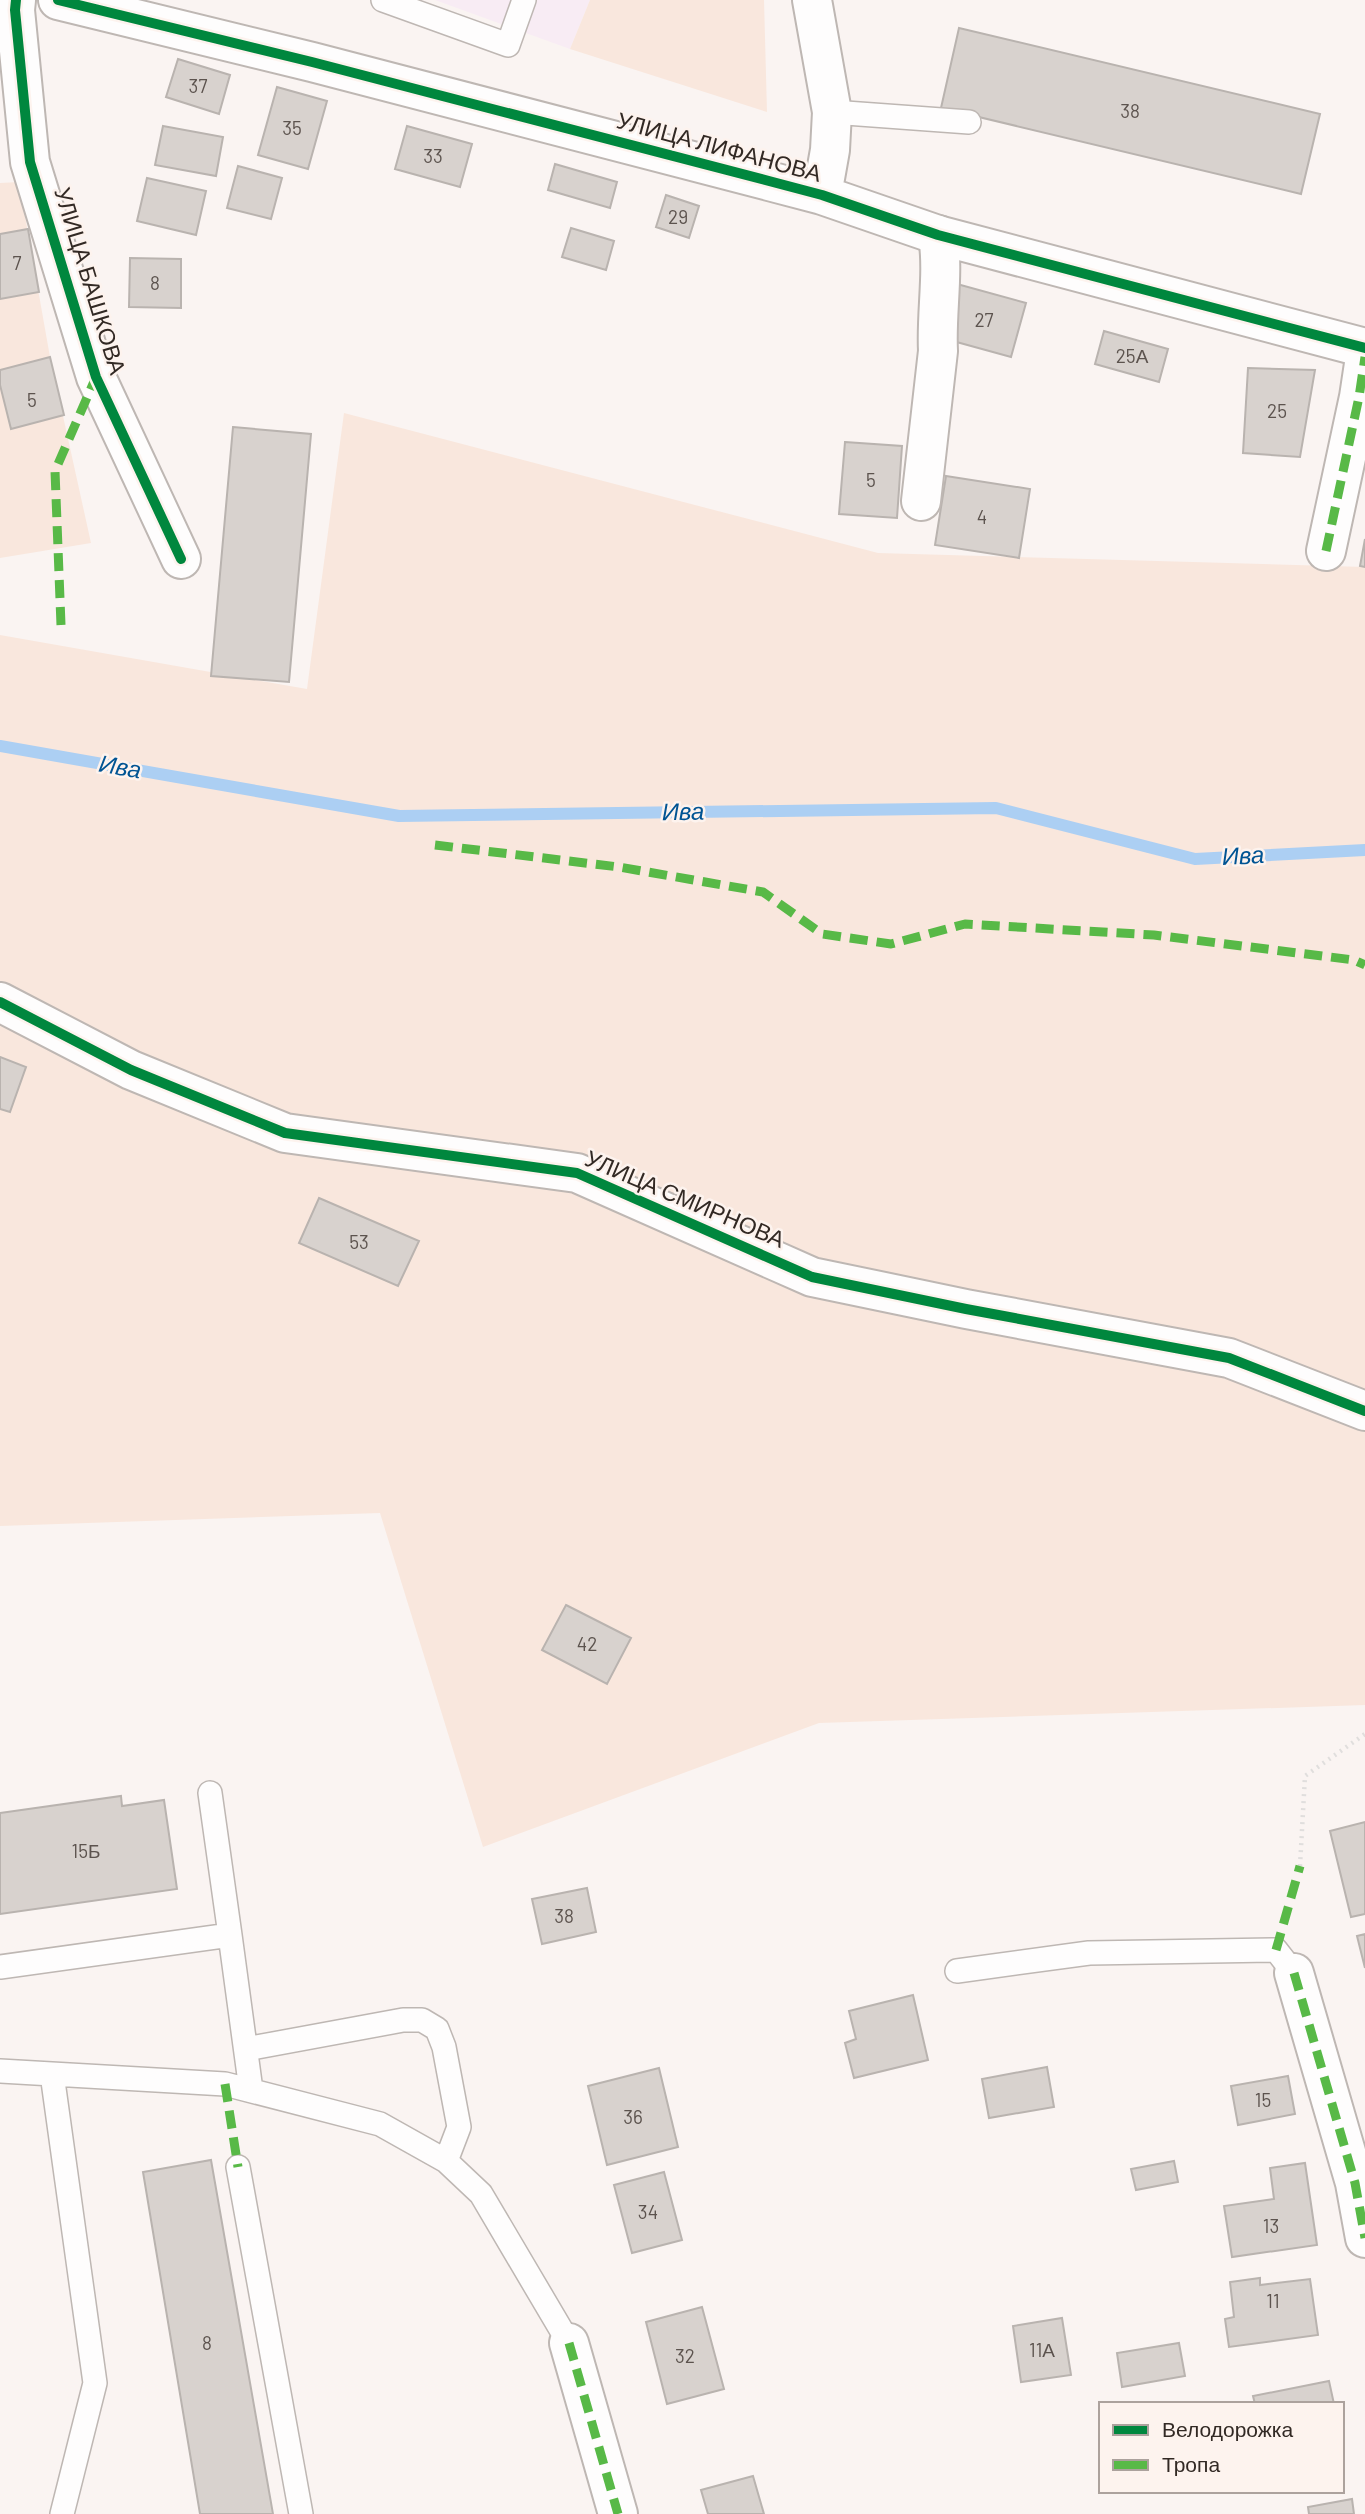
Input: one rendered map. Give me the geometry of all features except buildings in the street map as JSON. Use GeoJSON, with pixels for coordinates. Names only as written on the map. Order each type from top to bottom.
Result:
{"type":"FeatureCollection","features":[{"type":"Feature","properties":{"kind":"street","name":"УЛИЦА БАШКОВА"},"geometry":{"type":"LineString","coordinates":[[16,0],[30,162],[96,377],[181,559]]}},
{"type":"Feature","properties":{"kind":"street","name":"УЛИЦА ЛИФАНОВА"},"geometry":{"type":"LineString","coordinates":[[58,0],[312,62],[822,195],[938,235],[1365,348]]}},
{"type":"Feature","properties":{"kind":"street"},"geometry":{"type":"LineString","coordinates":[[813,0],[832,112],[830,150],[822,195]]}},
{"type":"Feature","properties":{"kind":"street"},"geometry":{"type":"LineString","coordinates":[[921,501],[938,351],[942,262],[938,235]]}},
{"type":"Feature","properties":{"kind":"street"},"geometry":{"type":"LineString","coordinates":[[1325,551],[1359,397],[1365,357]]}},
{"type":"Feature","properties":{"kind":"street","name":"УЛИЦА СМИРНОВА"},"geometry":{"type":"LineString","coordinates":[[0,1002],[131,1070],[285,1133],[577,1172],[812,1277],[1229,1358],[1365,1411]]}},
{"type":"Feature","properties":{"kind":"street"},"geometry":{"type":"LineString","coordinates":[[1294,1973],[1355,2183],[1365,2238]]}},
{"type":"Feature","properties":{"kind":"street"},"geometry":{"type":"LineString","coordinates":[[569,2343],[618,2514]]}},
{"type":"Feature","properties":{"kind":"lane"},"geometry":{"type":"LineString","coordinates":[[383,0],[509,45],[524,0]]}},
{"type":"Feature","properties":{"kind":"lane"},"geometry":{"type":"LineString","coordinates":[[832,112],[969,122]]}},
{"type":"Feature","properties":{"kind":"lane"},"geometry":{"type":"LineString","coordinates":[[210,1793],[251,2090]]}},
{"type":"Feature","properties":{"kind":"lane"},"geometry":{"type":"LineString","coordinates":[[0,1967],[230,1935]]}},
{"type":"Feature","properties":{"kind":"lane"},"geometry":{"type":"LineString","coordinates":[[957,1971],[1088,1952],[1276,1950],[1294,1973]]}},
{"type":"Feature","properties":{"kind":"lane"},"geometry":{"type":"LineString","coordinates":[[246,2049],[403,2020],[422,2020],[437,2029],[444,2047],[460,2127],[446,2161]]}},
{"type":"Feature","properties":{"kind":"lane"},"geometry":{"type":"LineString","coordinates":[[0,2071],[225,2084],[380,2124],[446,2161],[481,2194],[569,2343]]}},
{"type":"Feature","properties":{"kind":"lane"},"geometry":{"type":"LineString","coordinates":[[52,2074],[95,2383],[62,2514]]}},
{"type":"Feature","properties":{"kind":"lane"},"geometry":{"type":"LineString","coordinates":[[238,2167],[301,2514]]}},
{"type":"Feature","properties":{"kind":"path"},"geometry":{"type":"LineString","coordinates":[[1300,1866],[1306,1776],[1365,1734]]}},
{"type":"Feature","properties":{"kind":"shaded area"},"geometry":{"type":"Polygon","coordinates":[[[435,0],[590,0],[570,49],[435,0]]]}},
{"type":"Feature","properties":{"kind":"shaded area"},"geometry":{"type":"Polygon","coordinates":[[[590,0],[764,0],[767,112],[570,49],[590,0]]]}},
{"type":"Feature","properties":{"kind":"shaded area"},"geometry":{"type":"Polygon","coordinates":[[[19,182],[50,357],[91,543],[0,558],[0,183],[19,182]]]}},
{"type":"Feature","properties":{"kind":"shaded area"},"geometry":{"type":"Polygon","coordinates":[[[344,413],[878,553],[1365,567],[1365,1705],[819,1723],[483,1847],[380,1513],[0,1526],[0,635],[307,689],[344,413]]]}},
{"type":"Feature","properties":{"kind":"waterway","name":"Ива"},"geometry":{"type":"LineString","coordinates":[[0,746],[399,816],[996,808],[1195,859],[1365,850]]}},
{"type":"Feature","properties":{"kind":"marked path"},"geometry":{"type":"LineString","coordinates":[[1326,551],[1365,357]]}},
{"type":"Feature","properties":{"kind":"marked path"},"geometry":{"type":"LineString","coordinates":[[61,625],[55,471],[96,377]]}},
{"type":"Feature","properties":{"kind":"marked path"},"geometry":{"type":"LineString","coordinates":[[435,845],[619,867],[763,892],[822,934],[891,944],[965,924],[1154,935],[1354,960],[1365,965]]}},
{"type":"Feature","properties":{"kind":"marked path"},"geometry":{"type":"LineString","coordinates":[[1276,1950],[1300,1866]]}},
{"type":"Feature","properties":{"kind":"marked path"},"geometry":{"type":"LineString","coordinates":[[1294,1973],[1355,2183],[1365,2238]]}},
{"type":"Feature","properties":{"kind":"marked path"},"geometry":{"type":"LineString","coordinates":[[225,2084],[238,2167]]}},
{"type":"Feature","properties":{"kind":"marked path"},"geometry":{"type":"LineString","coordinates":[[569,2343],[618,2514]]}},
{"type":"Feature","properties":{"kind":"cycle path"},"geometry":{"type":"LineString","coordinates":[[16,0],[30,162],[96,377],[181,559]]}},
{"type":"Feature","properties":{"kind":"cycle path"},"geometry":{"type":"LineString","coordinates":[[58,0],[312,62],[822,195],[938,235],[1365,348]]}},
{"type":"Feature","properties":{"kind":"cycle path"},"geometry":{"type":"LineString","coordinates":[[0,1002],[131,1070],[285,1133],[577,1173],[812,1277],[1229,1358],[1365,1411]]}}]}
